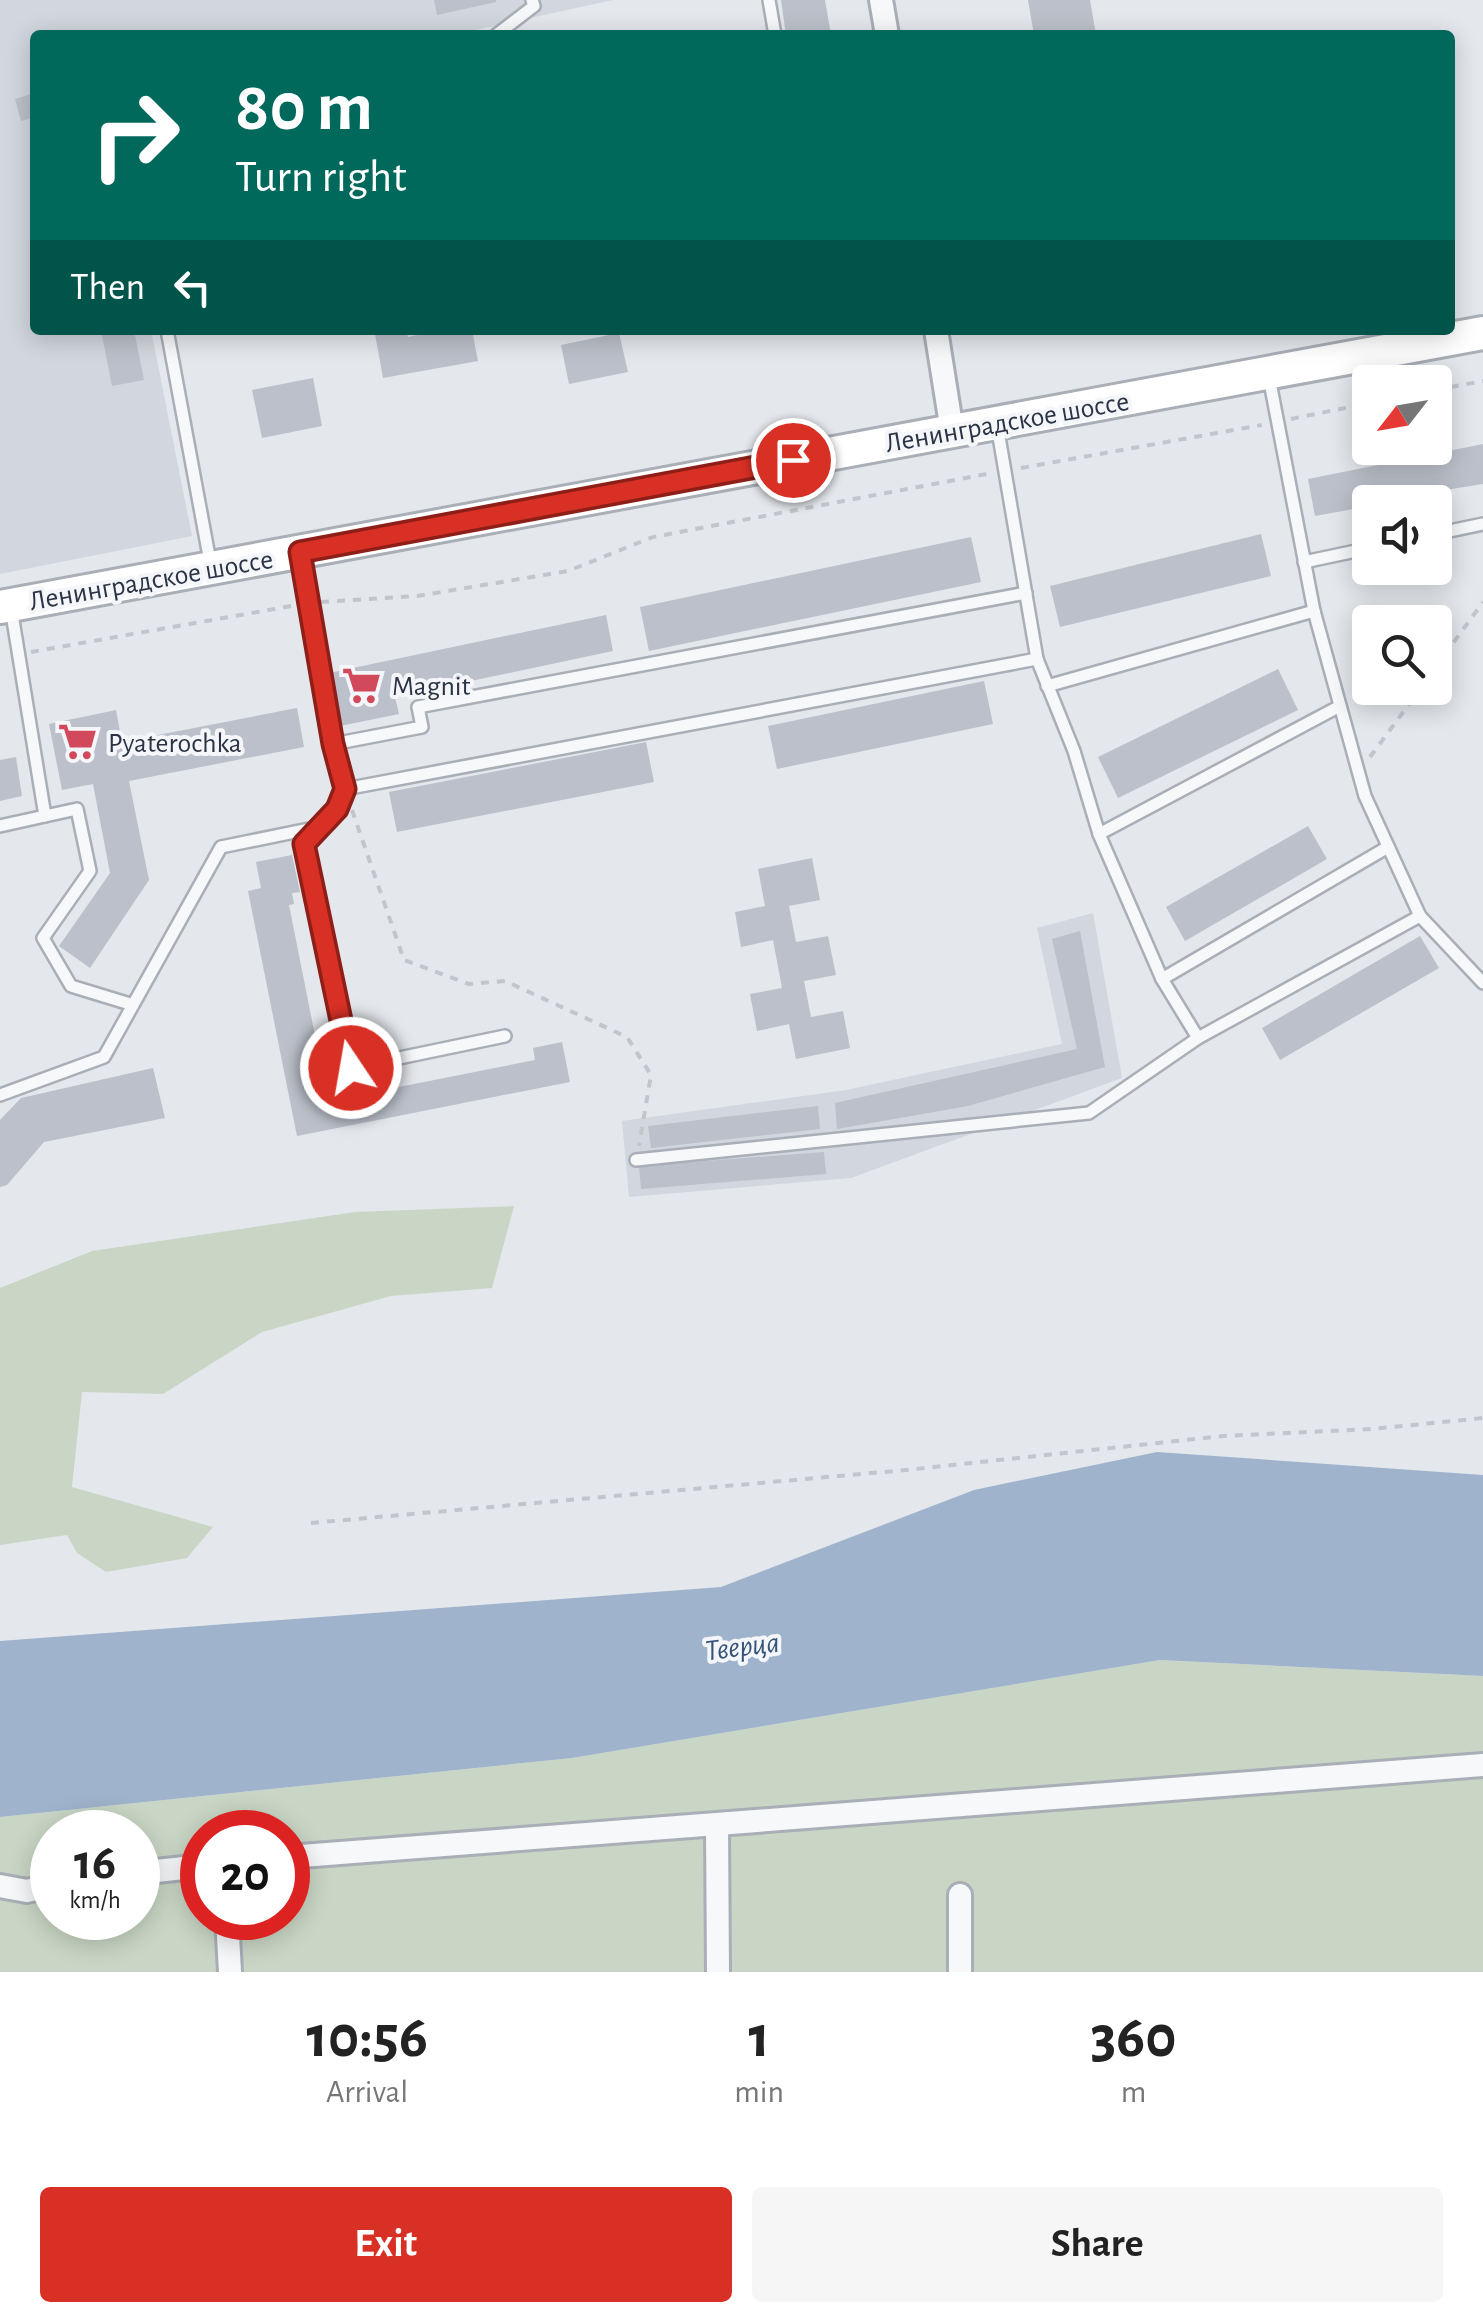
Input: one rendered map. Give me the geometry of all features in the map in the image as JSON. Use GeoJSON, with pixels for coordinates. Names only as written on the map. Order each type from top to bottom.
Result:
{"type":"FeatureCollection","features":[{"type":"Feature","properties":{"kind":"main road","name":"Ленинградское шоссе"},"geometry":{"type":"LineString","coordinates":[[5,606],[1483,333]]}},
{"type":"Feature","properties":{"kind":"street"},"geometry":{"type":"LineString","coordinates":[[881,0],[886,30]]}},
{"type":"Feature","properties":{"kind":"street"},"geometry":{"type":"LineString","coordinates":[[937,335],[952,431]]}},
{"type":"Feature","properties":{"kind":"street"},"geometry":{"type":"LineString","coordinates":[[310,1855],[1483,1765]]}},
{"type":"Feature","properties":{"kind":"street"},"geometry":{"type":"LineString","coordinates":[[717,1826],[718,1972]]}},
{"type":"Feature","properties":{"kind":"street"},"geometry":{"type":"LineString","coordinates":[[0,1886],[30,1890]]}},
{"type":"Feature","properties":{"kind":"street"},"geometry":{"type":"LineString","coordinates":[[960,1895],[960,1972]]}},
{"type":"Feature","properties":{"kind":"street"},"geometry":{"type":"LineString","coordinates":[[228,1940],[230,1972]]}},
{"type":"Feature","properties":{"kind":"lane"},"geometry":{"type":"LineString","coordinates":[[503,30],[534,6],[532,0]]}},
{"type":"Feature","properties":{"kind":"lane"},"geometry":{"type":"LineString","coordinates":[[769,0],[775,30]]}},
{"type":"Feature","properties":{"kind":"lane"},"geometry":{"type":"LineString","coordinates":[[168,335],[212,568]]}},
{"type":"Feature","properties":{"kind":"lane"},"geometry":{"type":"LineString","coordinates":[[1268,373],[1314,611],[1359,773],[1420,916],[1483,982]]}},
{"type":"Feature","properties":{"kind":"lane"},"geometry":{"type":"LineString","coordinates":[[996,423],[1037,659],[1074,752],[1099,834],[1162,979],[1198,1038]]}},
{"type":"Feature","properties":{"kind":"lane"},"geometry":{"type":"LineString","coordinates":[[1452,530],[1483,524]]}},
{"type":"Feature","properties":{"kind":"lane"},"geometry":{"type":"LineString","coordinates":[[300,552],[333,744],[345,789],[337,809],[304,844],[351,1068],[505,1036]]}},
{"type":"Feature","properties":{"kind":"lane"},"geometry":{"type":"LineString","coordinates":[[1304,562],[1352,552]]}},
{"type":"Feature","properties":{"kind":"lane"},"geometry":{"type":"LineString","coordinates":[[333,744],[422,726],[418,708],[1026,593]]}},
{"type":"Feature","properties":{"kind":"lane"},"geometry":{"type":"LineString","coordinates":[[5,606],[19,654],[45,816]]}},
{"type":"Feature","properties":{"kind":"lane"},"geometry":{"type":"LineString","coordinates":[[1048,686],[1314,611]]}},
{"type":"Feature","properties":{"kind":"lane"},"geometry":{"type":"LineString","coordinates":[[345,789],[1037,659]]}},
{"type":"Feature","properties":{"kind":"lane"},"geometry":{"type":"LineString","coordinates":[[1099,834],[1340,706]]}},
{"type":"Feature","properties":{"kind":"lane"},"geometry":{"type":"LineString","coordinates":[[0,826],[77,810],[90,871],[43,938],[72,986],[130,1004]]}},
{"type":"Feature","properties":{"kind":"lane"},"geometry":{"type":"LineString","coordinates":[[0,1096],[104,1057],[130,1004],[221,847],[320,826]]}},
{"type":"Feature","properties":{"kind":"lane"},"geometry":{"type":"LineString","coordinates":[[1162,979],[1388,847]]}},
{"type":"Feature","properties":{"kind":"lane"},"geometry":{"type":"LineString","coordinates":[[636,1160],[1089,1113],[1198,1038],[1420,916]]}},
{"type":"Feature","properties":{"kind":"path"},"geometry":{"type":"LineString","coordinates":[[1452,387],[1483,381]]}},
{"type":"Feature","properties":{"kind":"path"},"geometry":{"type":"LineString","coordinates":[[19,654],[309,604],[416,596],[568,571],[653,537],[1352,407]]}},
{"type":"Feature","properties":{"kind":"path"},"geometry":{"type":"LineString","coordinates":[[1452,645],[1483,602]]}},
{"type":"Feature","properties":{"kind":"path"},"geometry":{"type":"LineString","coordinates":[[1359,773],[1408,705]]}},
{"type":"Feature","properties":{"kind":"path"},"geometry":{"type":"LineString","coordinates":[[345,789],[404,960],[468,984],[505,981],[627,1036],[652,1075],[636,1160]]}},
{"type":"Feature","properties":{"kind":"path"},"geometry":{"type":"LineString","coordinates":[[311,1523],[1223,1436],[1372,1429],[1483,1418]]}},
{"type":"Feature","properties":{"kind":"shaded area"},"geometry":{"type":"Polygon","coordinates":[[[0,0],[613,0],[475,30],[30,30],[30,335],[152,335],[192,536],[0,574],[0,0]]]}},
{"type":"Feature","properties":{"kind":"shaded area"},"geometry":{"type":"Polygon","coordinates":[[[1093,913],[1122,1078],[851,1178],[629,1197],[622,1121],[846,1090],[1062,1044],[1037,928],[1093,913]]]}},
{"type":"Feature","properties":{"kind":"green space"},"geometry":{"type":"Polygon","coordinates":[[[514,1206],[492,1288],[391,1296],[262,1332],[163,1394],[82,1392],[72,1487],[213,1527],[187,1558],[106,1572],[77,1553],[67,1535],[0,1545],[0,1288],[92,1251],[355,1212],[514,1206]]]}},
{"type":"Feature","properties":{"kind":"green space"},"geometry":{"type":"Polygon","coordinates":[[[1160,1660],[1483,1676],[1483,1972],[0,1972],[0,1817],[30,1814],[30,1940],[160,1940],[160,1810],[68,1810],[572,1758],[1160,1660]]]}},
{"type":"Feature","properties":{"kind":"water","name":"Тверца"},"geometry":{"type":"Polygon","coordinates":[[[1157,1452],[1483,1475],[1483,1676],[1160,1660],[572,1758],[68,1810],[30,1810],[30,1814],[0,1817],[0,1641],[721,1587],[974,1490],[1157,1452]]]}},
{"type":"Feature","properties":{"kind":"building"},"geometry":{"type":"Polygon","coordinates":[[[434,0],[496,0],[496,2],[437,15],[434,0]]]}},
{"type":"Feature","properties":{"kind":"building"},"geometry":{"type":"Polygon","coordinates":[[[781,0],[825,0],[830,30],[785,30],[781,0]]]}},
{"type":"Feature","properties":{"kind":"building"},"geometry":{"type":"Polygon","coordinates":[[[1028,0],[1090,0],[1095,30],[1033,30],[1028,0]]]}},
{"type":"Feature","properties":{"kind":"building"},"geometry":{"type":"Polygon","coordinates":[[[30,94],[30,118],[21,121],[15,99],[30,94]]]}},
{"type":"Feature","properties":{"kind":"building"},"geometry":{"type":"Polygon","coordinates":[[[102,335],[135,335],[144,380],[112,386],[102,335]]]}},
{"type":"Feature","properties":{"kind":"building"},"geometry":{"type":"Polygon","coordinates":[[[375,335],[473,335],[478,361],[383,378],[375,335]]]}},
{"type":"Feature","properties":{"kind":"building"},"geometry":{"type":"Polygon","coordinates":[[[619,335],[628,372],[569,384],[561,345],[619,335]]]}},
{"type":"Feature","properties":{"kind":"building"},"geometry":{"type":"Polygon","coordinates":[[[313,378],[322,426],[262,438],[252,390],[313,378]]]}},
{"type":"Feature","properties":{"kind":"building"},"geometry":{"type":"Polygon","coordinates":[[[1483,444],[1483,484],[1452,489],[1452,485],[1352,485],[1352,509],[1315,516],[1308,479],[1378,465],[1452,465],[1452,450],[1483,444]]]}},
{"type":"Feature","properties":{"kind":"building"},"geometry":{"type":"Polygon","coordinates":[[[1261,534],[1271,576],[1060,627],[1050,586],[1261,534]]]}},
{"type":"Feature","properties":{"kind":"building"},"geometry":{"type":"Polygon","coordinates":[[[971,537],[981,582],[649,651],[640,607],[971,537]]]}},
{"type":"Feature","properties":{"kind":"building"},"geometry":{"type":"Polygon","coordinates":[[[606,615],[613,651],[395,697],[399,714],[340,726],[329,673],[606,615]]]}},
{"type":"Feature","properties":{"kind":"building"},"geometry":{"type":"Polygon","coordinates":[[[1278,669],[1298,710],[1118,798],[1098,757],[1278,669]]]}},
{"type":"Feature","properties":{"kind":"building"},"geometry":{"type":"Polygon","coordinates":[[[984,681],[993,724],[777,769],[768,726],[984,681]]]}},
{"type":"Feature","properties":{"kind":"building"},"geometry":{"type":"Polygon","coordinates":[[[297,708],[304,747],[129,781],[149,880],[90,968],[59,946],[110,873],[93,784],[62,790],[49,724],[116,710],[122,742],[297,708]]]}},
{"type":"Feature","properties":{"kind":"building"},"geometry":{"type":"Polygon","coordinates":[[[646,742],[654,782],[397,832],[389,792],[646,742]]]}},
{"type":"Feature","properties":{"kind":"building"},"geometry":{"type":"Polygon","coordinates":[[[16,757],[22,796],[0,801],[0,760],[16,757]]]}},
{"type":"Feature","properties":{"kind":"building"},"geometry":{"type":"Polygon","coordinates":[[[1308,826],[1327,859],[1185,941],[1166,907],[1308,826]]]}},
{"type":"Feature","properties":{"kind":"building"},"geometry":{"type":"Polygon","coordinates":[[[292,855],[300,892],[292,893],[294,904],[289,905],[328,1101],[535,1060],[533,1048],[562,1042],[570,1082],[297,1136],[248,891],[261,888],[256,862],[292,855]]]}},
{"type":"Feature","properties":{"kind":"building"},"geometry":{"type":"Polygon","coordinates":[[[812,858],[820,900],[789,906],[796,942],[828,936],[836,975],[804,981],[811,1017],[843,1011],[850,1048],[796,1059],[789,1024],[757,1031],[750,994],[782,988],[773,940],[741,947],[735,912],[765,906],[758,869],[812,858]]]}},
{"type":"Feature","properties":{"kind":"building"},"geometry":{"type":"Polygon","coordinates":[[[1080,931],[1105,1067],[968,1106],[837,1129],[835,1103],[1077,1049],[1052,939],[1080,931]]]}},
{"type":"Feature","properties":{"kind":"building"},"geometry":{"type":"Polygon","coordinates":[[[1420,936],[1439,968],[1280,1060],[1262,1028],[1420,936]]]}},
{"type":"Feature","properties":{"kind":"building"},"geometry":{"type":"Polygon","coordinates":[[[153,1068],[165,1118],[44,1142],[7,1185],[0,1187],[0,1120],[21,1098],[153,1068]]]}},
{"type":"Feature","properties":{"kind":"building"},"geometry":{"type":"Polygon","coordinates":[[[818,1106],[820,1129],[651,1148],[648,1126],[818,1106]]]}},
{"type":"Feature","properties":{"kind":"building"},"geometry":{"type":"Polygon","coordinates":[[[824,1152],[826,1174],[641,1189],[639,1166],[824,1152]]]}},
{"type":"Feature","properties":{"kind":"place","name":"Magnit"},"geometry":{"type":"Point","coordinates":[362,685]}},
{"type":"Feature","properties":{"kind":"place","name":"Pyaterochka"},"geometry":{"type":"Point","coordinates":[78,742]}},
{"type":"Feature","properties":{"kind":"route"},"geometry":{"type":"LineString","coordinates":[[351,1068],[304,844],[337,809],[345,789],[333,744],[300,552],[793,460]]}}]}
